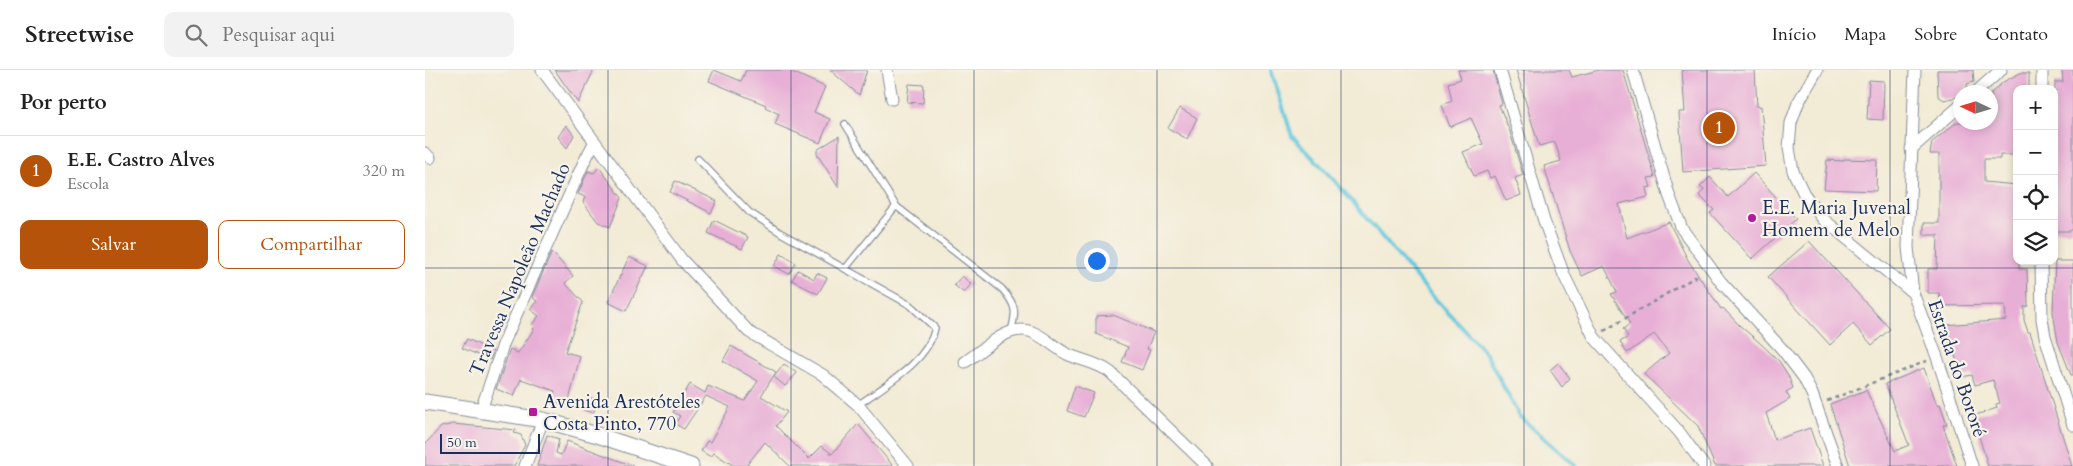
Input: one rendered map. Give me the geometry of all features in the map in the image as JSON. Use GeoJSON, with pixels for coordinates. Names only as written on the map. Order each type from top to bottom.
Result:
{"type":"FeatureCollection","features":[{"type":"Feature","properties":{"kind":"main road"},"geometry":{"type":"LineString","coordinates":[[425,402],[543,420],[661,461],[691,466]]}},
{"type":"Feature","properties":{"kind":"street"},"geometry":{"type":"LineString","coordinates":[[542,70],[682,260],[749,332],[823,375],[859,405],[908,466]]}},
{"type":"Feature","properties":{"kind":"street"},"geometry":{"type":"LineString","coordinates":[[887,70],[892,99]]}},
{"type":"Feature","properties":{"kind":"street"},"geometry":{"type":"LineString","coordinates":[[1500,70],[1544,221],[1564,276],[1594,337],[1692,447],[1704,466]]}},
{"type":"Feature","properties":{"kind":"street"},"geometry":{"type":"LineString","coordinates":[[1633,70],[1669,195],[1683,229],[1730,292],[1797,368],[1816,406],[1838,466]]}},
{"type":"Feature","properties":{"kind":"street","name":"Estrada do Bororé"},"geometry":{"type":"LineString","coordinates":[[1817,70],[1798,103],[1791,123],[1789,148],[1793,171],[1804,194],[1823,219],[1913,293],[1937,357],[1972,466]]}},
{"type":"Feature","properties":{"kind":"street"},"geometry":{"type":"LineString","coordinates":[[1913,293],[1908,247],[1915,70]]}},
{"type":"Feature","properties":{"kind":"street"},"geometry":{"type":"LineString","coordinates":[[1984,85],[2001,70]]}},
{"type":"Feature","properties":{"kind":"street"},"geometry":{"type":"LineString","coordinates":[[2042,70],[2042,85]]}},
{"type":"Feature","properties":{"kind":"street"},"geometry":{"type":"LineString","coordinates":[[1911,149],[1953,112]]}},
{"type":"Feature","properties":{"kind":"street","name":"Travessa Napoleão Machado"},"geometry":{"type":"LineString","coordinates":[[481,410],[504,342],[583,162],[594,143]]}},
{"type":"Feature","properties":{"kind":"street"},"geometry":{"type":"LineString","coordinates":[[2041,265],[2041,307],[2045,336],[2073,425]]}},
{"type":"Feature","properties":{"kind":"street"},"geometry":{"type":"LineString","coordinates":[[965,362],[1011,331],[1023,329],[1033,332],[1069,355],[1100,364],[1118,379],[1207,466]]}},
{"type":"Feature","properties":{"kind":"street"},"geometry":{"type":"LineString","coordinates":[[525,466],[543,420]]}},
{"type":"Feature","properties":{"kind":"lane"},"geometry":{"type":"LineString","coordinates":[[845,124],[896,206],[1002,289],[1013,302],[1016,315],[1011,331]]}},
{"type":"Feature","properties":{"kind":"lane"},"geometry":{"type":"LineString","coordinates":[[698,158],[749,212],[781,234],[910,305],[935,328],[933,341],[913,364],[859,405]]}},
{"type":"Feature","properties":{"kind":"lane"},"geometry":{"type":"LineString","coordinates":[[845,269],[896,206]]}},
{"type":"Feature","properties":{"kind":"path"},"geometry":{"type":"LineString","coordinates":[[1594,337],[1711,267]]}},
{"type":"Feature","properties":{"kind":"path"},"geometry":{"type":"LineString","coordinates":[[1816,406],[1937,357]]}},
{"type":"Feature","properties":{"kind":"building"},"geometry":{"type":"Polygon","coordinates":[[[555,70],[594,70],[578,103],[563,82],[555,70]]]}},
{"type":"Feature","properties":{"kind":"building"},"geometry":{"type":"Polygon","coordinates":[[[714,70],[741,81],[746,70],[788,70],[825,87],[814,112],[830,119],[820,143],[775,124],[779,114],[765,107],[766,105],[709,81],[714,70]]]}},
{"type":"Feature","properties":{"kind":"building"},"geometry":{"type":"Polygon","coordinates":[[[830,70],[867,70],[859,95],[830,70]]]}},
{"type":"Feature","properties":{"kind":"building"},"geometry":{"type":"Polygon","coordinates":[[[1458,70],[1493,70],[1502,104],[1499,105],[1510,132],[1523,175],[1515,178],[1521,195],[1506,201],[1495,176],[1490,178],[1487,171],[1474,176],[1463,152],[1483,144],[1471,118],[1450,127],[1442,105],[1452,101],[1448,83],[1461,79],[1458,70]]]}},
{"type":"Feature","properties":{"kind":"building"},"geometry":{"type":"Polygon","coordinates":[[[1516,70],[1569,70],[1572,77],[1599,70],[1623,70],[1655,177],[1648,178],[1651,187],[1646,188],[1648,197],[1619,204],[1627,238],[1669,222],[1688,260],[1721,309],[1723,308],[1779,361],[1788,375],[1793,388],[1786,392],[1790,399],[1766,413],[1775,440],[1810,428],[1823,466],[1715,466],[1698,426],[1644,374],[1669,353],[1654,334],[1627,353],[1620,342],[1628,337],[1623,329],[1630,324],[1611,294],[1617,292],[1604,266],[1582,276],[1570,251],[1544,166],[1561,161],[1555,142],[1539,146],[1516,70]]]}},
{"type":"Feature","properties":{"kind":"building"},"geometry":{"type":"Polygon","coordinates":[[[1682,70],[1755,70],[1757,107],[1761,106],[1766,166],[1683,172],[1679,112],[1685,112],[1682,70]]]}},
{"type":"Feature","properties":{"kind":"building"},"geometry":{"type":"Polygon","coordinates":[[[1937,70],[1973,70],[1974,82],[1967,85],[1953,85],[1953,98],[1944,100],[1938,96],[1937,70]]]}},
{"type":"Feature","properties":{"kind":"building"},"geometry":{"type":"Polygon","coordinates":[[[2062,70],[2073,70],[2073,229],[2070,231],[2058,231],[2058,85],[2055,85],[2055,82],[2063,82],[2062,70]]]}},
{"type":"Feature","properties":{"kind":"building"},"geometry":{"type":"Polygon","coordinates":[[[2020,73],[2029,73],[2029,85],[2013,85],[2013,155],[2000,155],[2000,159],[1984,159],[1984,182],[2013,185],[2013,265],[2019,265],[2019,269],[2027,269],[2028,306],[2024,307],[2024,320],[2028,332],[2030,332],[2072,466],[1988,466],[1973,416],[1997,408],[1996,404],[2000,403],[1993,380],[1975,385],[1972,375],[1962,377],[1945,325],[2006,320],[2005,305],[1941,306],[1939,293],[1928,293],[1928,269],[1937,269],[1938,235],[1924,235],[1924,223],[1939,223],[1939,154],[1930,154],[1932,142],[1953,125],[1953,130],[1998,130],[1998,87],[2020,73]]]}},
{"type":"Feature","properties":{"kind":"building"},"geometry":{"type":"Polygon","coordinates":[[[1869,80],[1884,81],[1883,120],[1867,119],[1869,80]]]}},
{"type":"Feature","properties":{"kind":"building"},"geometry":{"type":"Polygon","coordinates":[[[909,84],[924,85],[923,103],[907,102],[909,84]]]}},
{"type":"Feature","properties":{"kind":"building"},"geometry":{"type":"Polygon","coordinates":[[[1180,108],[1197,118],[1187,139],[1168,128],[1180,108]]]}},
{"type":"Feature","properties":{"kind":"building"},"geometry":{"type":"Polygon","coordinates":[[[566,125],[574,135],[567,148],[558,137],[566,125]]]}},
{"type":"Feature","properties":{"kind":"building"},"geometry":{"type":"Polygon","coordinates":[[[839,136],[838,187],[817,154],[817,150],[839,136]]]}},
{"type":"Feature","properties":{"kind":"building"},"geometry":{"type":"Polygon","coordinates":[[[1844,159],[1877,160],[1876,191],[1824,189],[1827,160],[1843,161],[1844,159]]]}},
{"type":"Feature","properties":{"kind":"building"},"geometry":{"type":"Polygon","coordinates":[[[599,167],[622,198],[610,227],[598,222],[583,202],[585,197],[578,194],[588,171],[594,173],[599,167]]]}},
{"type":"Feature","properties":{"kind":"building"},"geometry":{"type":"Polygon","coordinates":[[[1754,173],[1796,219],[1752,259],[1710,213],[1714,210],[1699,195],[1704,190],[1700,187],[1710,177],[1728,197],[1754,173]]]}},
{"type":"Feature","properties":{"kind":"building"},"geometry":{"type":"Polygon","coordinates":[[[675,181],[717,201],[711,213],[670,192],[675,181]]]}},
{"type":"Feature","properties":{"kind":"building"},"geometry":{"type":"Polygon","coordinates":[[[714,220],[748,237],[742,249],[708,233],[714,220]]]}},
{"type":"Feature","properties":{"kind":"building"},"geometry":{"type":"Polygon","coordinates":[[[1809,241],[1890,329],[1872,345],[1853,324],[1830,345],[1768,277],[1809,241]]]}},
{"type":"Feature","properties":{"kind":"building"},"geometry":{"type":"Polygon","coordinates":[[[552,252],[573,276],[565,283],[583,302],[565,352],[580,356],[568,405],[552,401],[555,391],[521,379],[514,396],[496,389],[510,349],[518,353],[534,329],[531,326],[539,316],[530,309],[537,301],[532,297],[552,252]]]}},
{"type":"Feature","properties":{"kind":"building"},"geometry":{"type":"Polygon","coordinates":[[[781,254],[796,263],[789,274],[774,266],[781,254]]]}},
{"type":"Feature","properties":{"kind":"building"},"geometry":{"type":"Polygon","coordinates":[[[629,257],[648,266],[626,311],[608,302],[629,257]]]}},
{"type":"Feature","properties":{"kind":"building"},"geometry":{"type":"Polygon","coordinates":[[[2058,261],[2073,261],[2073,375],[2071,375],[2058,342],[2053,312],[2055,265],[2058,265],[2058,261]]]}},
{"type":"Feature","properties":{"kind":"building"},"geometry":{"type":"Polygon","coordinates":[[[798,270],[814,279],[817,273],[827,278],[818,294],[792,280],[798,270]]]}},
{"type":"Feature","properties":{"kind":"building"},"geometry":{"type":"Polygon","coordinates":[[[962,276],[971,284],[964,293],[954,285],[962,276]]]}},
{"type":"Feature","properties":{"kind":"building"},"geometry":{"type":"Polygon","coordinates":[[[1113,315],[1154,332],[1147,349],[1150,350],[1142,370],[1122,362],[1128,347],[1096,334],[1096,316],[1113,315]]]}},
{"type":"Feature","properties":{"kind":"building"},"geometry":{"type":"Polygon","coordinates":[[[467,339],[493,351],[490,360],[462,348],[467,339]]]}},
{"type":"Feature","properties":{"kind":"building"},"geometry":{"type":"Polygon","coordinates":[[[731,346],[776,372],[761,396],[787,412],[776,426],[809,459],[822,446],[832,454],[858,424],[893,466],[790,466],[765,442],[746,466],[734,466],[714,453],[711,457],[701,451],[707,441],[710,442],[730,407],[706,396],[684,429],[675,424],[680,416],[673,412],[690,384],[705,393],[708,386],[745,401],[758,381],[723,361],[731,346]]]}},
{"type":"Feature","properties":{"kind":"building"},"geometry":{"type":"Polygon","coordinates":[[[1558,363],[1570,378],[1562,387],[1550,370],[1558,363]]]}},
{"type":"Feature","properties":{"kind":"building"},"geometry":{"type":"Polygon","coordinates":[[[784,364],[797,373],[785,386],[774,377],[784,364]]]}},
{"type":"Feature","properties":{"kind":"building"},"geometry":{"type":"Polygon","coordinates":[[[1924,368],[1937,405],[1940,404],[1947,424],[1943,425],[1957,466],[1850,466],[1830,404],[1866,390],[1895,451],[1909,445],[1885,384],[1924,368]]]}},
{"type":"Feature","properties":{"kind":"building"},"geometry":{"type":"Polygon","coordinates":[[[1075,386],[1094,393],[1084,417],[1067,411],[1075,386]]]}},
{"type":"Feature","properties":{"kind":"building"},"geometry":{"type":"Polygon","coordinates":[[[589,398],[599,401],[593,413],[583,410],[589,398]]]}},
{"type":"Feature","properties":{"kind":"building"},"geometry":{"type":"Polygon","coordinates":[[[453,424],[516,430],[514,433],[521,435],[525,445],[514,466],[425,466],[425,444],[441,427],[453,424]]]}},
{"type":"Feature","properties":{"kind":"building"},"geometry":{"type":"Polygon","coordinates":[[[547,435],[559,439],[556,453],[561,455],[567,441],[633,466],[537,466],[547,435]]]}},
{"type":"Feature","properties":{"kind":"waterway"},"geometry":{"type":"LineString","coordinates":[[1271,70],[1292,136],[1335,181],[1426,289],[1485,352],[1520,417],[1576,466]]}},
{"type":"Feature","properties":{"kind":"place","name":"E.E. Castro Alves"},"geometry":{"type":"Point","coordinates":[1719,128]}},
{"type":"Feature","properties":{"kind":"place","name":"E.E. Maria Juvenal Homem de Melo"},"geometry":{"type":"Point","coordinates":[1752,218]}},
{"type":"Feature","properties":{"kind":"place","name":"Avenida Arestóteles Costa Pinto, 770"},"geometry":{"type":"Point","coordinates":[533,412]}}]}
